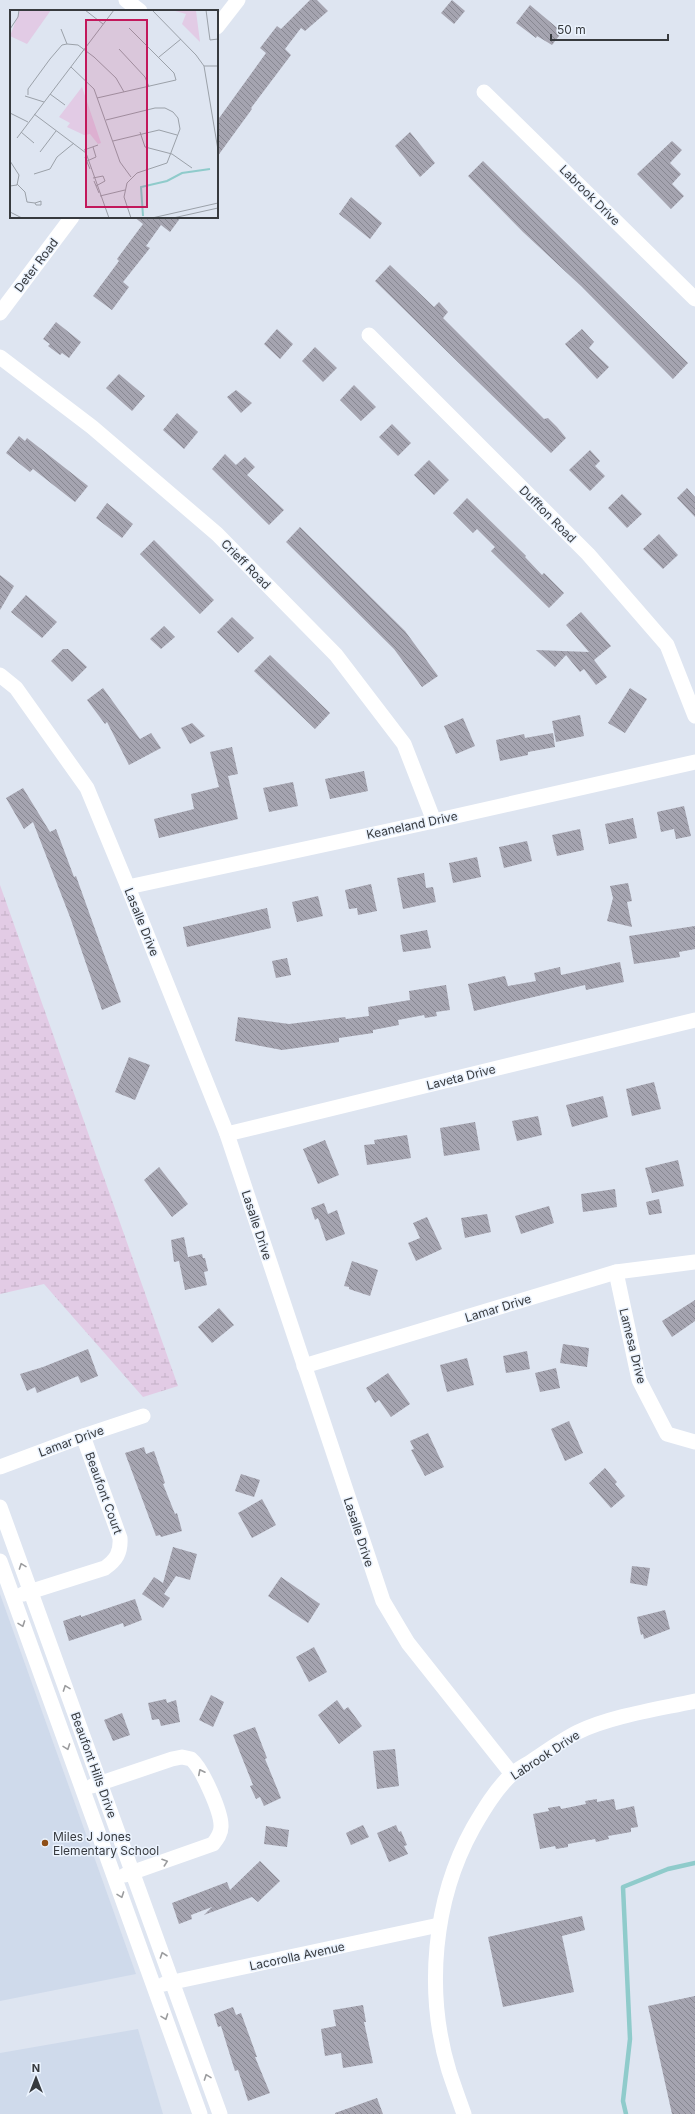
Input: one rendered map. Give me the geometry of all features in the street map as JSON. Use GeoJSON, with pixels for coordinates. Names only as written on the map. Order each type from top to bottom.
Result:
{"type":"FeatureCollection","features":[{"type":"Feature","properties":{"kind":"street"},"geometry":{"type":"LineString","coordinates":[[126,0],[139,10]]}},
{"type":"Feature","properties":{"kind":"street"},"geometry":{"type":"LineString","coordinates":[[218,26],[238,0]]}},
{"type":"Feature","properties":{"kind":"street","name":"Labrook Drive"},"geometry":{"type":"LineString","coordinates":[[484,92],[695,299]]}},
{"type":"Feature","properties":{"kind":"street","name":"Deter Road"},"geometry":{"type":"LineString","coordinates":[[0,313],[71,218]]}},
{"type":"Feature","properties":{"kind":"street","name":"Duffton Road"},"geometry":{"type":"LineString","coordinates":[[369,335],[588,554],[667,645],[695,716]]}},
{"type":"Feature","properties":{"kind":"street","name":"Crieff Road"},"geometry":{"type":"LineString","coordinates":[[0,357],[92,427],[216,534],[336,655],[404,744],[434,821]]}},
{"type":"Feature","properties":{"kind":"street","name":"Lasalle Drive"},"geometry":{"type":"LineString","coordinates":[[0,675],[16,688],[87,788],[128,886],[227,1134],[383,1601],[408,1643],[512,1774]]}},
{"type":"Feature","properties":{"kind":"street","name":"Keaneland Drive"},"geometry":{"type":"LineString","coordinates":[[128,886],[434,821],[695,762]]}},
{"type":"Feature","properties":{"kind":"street","name":"Laveta Drive"},"geometry":{"type":"LineString","coordinates":[[227,1134],[695,1020]]}},
{"type":"Feature","properties":{"kind":"street","name":"Lamar Drive"},"geometry":{"type":"LineString","coordinates":[[304,1366],[616,1272],[695,1262]]}},
{"type":"Feature","properties":{"kind":"street","name":"Lamesa Drive"},"geometry":{"type":"LineString","coordinates":[[616,1272],[639,1380],[667,1434],[695,1442]]}},
{"type":"Feature","properties":{"kind":"street","name":"Lamar Drive"},"geometry":{"type":"LineString","coordinates":[[0,1467],[83,1436],[143,1416]]}},
{"type":"Feature","properties":{"kind":"street","name":"Beaufont Court"},"geometry":{"type":"LineString","coordinates":[[12,1596],[32,1593],[105,1568],[114,1561],[119,1553],[120,1538],[83,1436]]}},
{"type":"Feature","properties":{"kind":"street","name":"Beaufont Hills Drive"},"geometry":{"type":"LineString","coordinates":[[0,1507],[134,1872],[220,2114]]}},
{"type":"Feature","properties":{"kind":"street","name":"Beaufont Hills Drive"},"geometry":{"type":"LineString","coordinates":[[0,1561],[200,2114]]}},
{"type":"Feature","properties":{"kind":"street","name":"Labrook Drive"},"geometry":{"type":"LineString","coordinates":[[464,2114],[449,2071],[440,2024],[436,1978],[439,1925],[451,1879],[464,1845],[484,1809],[512,1774],[580,1731],[620,1718],[695,1701]]}},
{"type":"Feature","properties":{"kind":"street"},"geometry":{"type":"LineString","coordinates":[[83,1789],[172,1759],[191,1759],[202,1772],[220,1817],[221,1827],[219,1836],[213,1844],[114,1879]]}},
{"type":"Feature","properties":{"kind":"street","name":"Lacorolla Avenue"},"geometry":{"type":"LineString","coordinates":[[154,1986],[439,1925]]}},
{"type":"Feature","properties":{"kind":"shaded area","name":"Miles J Jones Elementary School"},"geometry":{"type":"Polygon","coordinates":[[[0,1594],[136,1974],[0,2001],[0,1594]]]}},
{"type":"Feature","properties":{"kind":"shaded area"},"geometry":{"type":"Polygon","coordinates":[[[138,2029],[163,2114],[0,2114],[0,2053],[138,2029]]]}},
{"type":"Feature","properties":{"kind":"green space"},"geometry":{"type":"Polygon","coordinates":[[[0,885],[178,1386],[143,1397],[44,1284],[0,1294],[0,885]]]}},
{"type":"Feature","properties":{"kind":"building"},"geometry":{"type":"Polygon","coordinates":[[[310,0],[317,0],[328,11],[305,31],[301,28],[285,49],[291,55],[251,108],[252,109],[218,156],[218,120],[266,53],[260,48],[277,26],[281,29],[310,0]]]}},
{"type":"Feature","properties":{"kind":"building"},"geometry":{"type":"Polygon","coordinates":[[[452,0],[465,11],[454,24],[441,13],[452,0]]]}},
{"type":"Feature","properties":{"kind":"building"},"geometry":{"type":"Polygon","coordinates":[[[530,5],[562,32],[552,45],[537,36],[536,38],[516,23],[530,5]]]}},
{"type":"Feature","properties":{"kind":"building"},"geometry":{"type":"Polygon","coordinates":[[[410,132],[435,163],[420,177],[395,146],[410,132]]]}},
{"type":"Feature","properties":{"kind":"building"},"geometry":{"type":"Polygon","coordinates":[[[672,141],[682,150],[670,163],[681,174],[672,184],[684,196],[671,209],[637,174],[672,141]]]}},
{"type":"Feature","properties":{"kind":"building"},"geometry":{"type":"Polygon","coordinates":[[[483,161],[688,363],[673,379],[581,286],[523,232],[468,176],[483,161]]]}},
{"type":"Feature","properties":{"kind":"building"},"geometry":{"type":"Polygon","coordinates":[[[351,197],[382,223],[370,239],[339,214],[351,197]]]}},
{"type":"Feature","properties":{"kind":"building"},"geometry":{"type":"Polygon","coordinates":[[[135,218],[180,218],[170,232],[161,225],[146,246],[150,248],[123,282],[129,287],[112,310],[93,296],[119,261],[117,259],[143,224],[135,218]]]}},
{"type":"Feature","properties":{"kind":"building"},"geometry":{"type":"Polygon","coordinates":[[[390,265],[434,307],[439,302],[448,312],[443,318],[544,419],[548,418],[557,427],[566,438],[551,453],[375,281],[390,265]]]}},
{"type":"Feature","properties":{"kind":"building"},"geometry":{"type":"Polygon","coordinates":[[[56,322],[81,342],[69,358],[62,353],[60,355],[48,346],[50,344],[43,339],[56,322]]]}},
{"type":"Feature","properties":{"kind":"building"},"geometry":{"type":"Polygon","coordinates":[[[277,329],[293,344],[280,359],[264,344],[277,329]]]}},
{"type":"Feature","properties":{"kind":"building"},"geometry":{"type":"Polygon","coordinates":[[[582,329],[594,342],[589,348],[609,367],[597,379],[565,344],[582,329]]]}},
{"type":"Feature","properties":{"kind":"building"},"geometry":{"type":"Polygon","coordinates":[[[315,347],[337,368],[323,382],[302,361],[315,347]]]}},
{"type":"Feature","properties":{"kind":"building"},"geometry":{"type":"Polygon","coordinates":[[[119,374],[145,396],[132,411],[106,388],[119,374]]]}},
{"type":"Feature","properties":{"kind":"building"},"geometry":{"type":"Polygon","coordinates":[[[354,385],[376,407],[361,421],[340,400],[354,385]]]}},
{"type":"Feature","properties":{"kind":"building"},"geometry":{"type":"Polygon","coordinates":[[[236,390],[252,403],[241,413],[227,397],[236,390]]]}},
{"type":"Feature","properties":{"kind":"building"},"geometry":{"type":"Polygon","coordinates":[[[177,413],[198,432],[184,449],[163,430],[177,413]]]}},
{"type":"Feature","properties":{"kind":"building"},"geometry":{"type":"Polygon","coordinates":[[[392,424],[411,443],[398,456],[379,437],[392,424]]]}},
{"type":"Feature","properties":{"kind":"building"},"geometry":{"type":"Polygon","coordinates":[[[19,436],[25,441],[27,438],[88,486],[75,502],[33,469],[30,472],[6,453],[19,436]]]}},
{"type":"Feature","properties":{"kind":"building"},"geometry":{"type":"Polygon","coordinates":[[[590,450],[600,461],[595,466],[605,476],[590,491],[569,470],[590,450]]]}},
{"type":"Feature","properties":{"kind":"building"},"geometry":{"type":"Polygon","coordinates":[[[225,454],[236,465],[245,457],[255,467],[247,475],[284,510],[269,525],[212,469],[225,454]]]}},
{"type":"Feature","properties":{"kind":"building"},"geometry":{"type":"Polygon","coordinates":[[[429,460],[449,480],[434,495],[414,475],[429,460]]]}},
{"type":"Feature","properties":{"kind":"building"},"geometry":{"type":"Polygon","coordinates":[[[687,488],[695,497],[695,517],[677,498],[687,488]]]}},
{"type":"Feature","properties":{"kind":"building"},"geometry":{"type":"Polygon","coordinates":[[[622,494],[642,514],[627,528],[608,508],[622,494]]]}},
{"type":"Feature","properties":{"kind":"building"},"geometry":{"type":"Polygon","coordinates":[[[467,498],[526,556],[525,557],[542,575],[544,573],[564,593],[549,608],[491,551],[495,547],[477,529],[473,533],[453,513],[467,498]]]}},
{"type":"Feature","properties":{"kind":"building"},"geometry":{"type":"Polygon","coordinates":[[[107,503],[133,524],[122,538],[96,518],[107,503]]]}},
{"type":"Feature","properties":{"kind":"building"},"geometry":{"type":"Polygon","coordinates":[[[300,527],[405,631],[438,676],[422,687],[394,649],[286,542],[300,527]]]}},
{"type":"Feature","properties":{"kind":"building"},"geometry":{"type":"Polygon","coordinates":[[[659,534],[678,555],[663,569],[643,549],[659,534]]]}},
{"type":"Feature","properties":{"kind":"building"},"geometry":{"type":"Polygon","coordinates":[[[154,540],[214,600],[200,614],[140,554],[154,540]]]}},
{"type":"Feature","properties":{"kind":"building"},"geometry":{"type":"Polygon","coordinates":[[[0,575],[14,586],[0,610],[0,575]]]}},
{"type":"Feature","properties":{"kind":"building"},"geometry":{"type":"Polygon","coordinates":[[[26,595],[57,622],[42,638],[11,612],[26,595]]]}},
{"type":"Feature","properties":{"kind":"building"},"geometry":{"type":"Polygon","coordinates":[[[581,612],[611,646],[594,660],[607,677],[596,685],[584,669],[580,672],[566,655],[555,667],[536,650],[589,652],[566,625],[581,612]]]}},
{"type":"Feature","properties":{"kind":"building"},"geometry":{"type":"Polygon","coordinates":[[[232,617],[254,638],[238,653],[217,632],[232,617]]]}},
{"type":"Feature","properties":{"kind":"building"},"geometry":{"type":"Polygon","coordinates":[[[164,626],[175,637],[161,649],[150,639],[164,626]]]}},
{"type":"Feature","properties":{"kind":"building"},"geometry":{"type":"Polygon","coordinates":[[[63,649],[68,649],[87,667],[72,682],[51,661],[63,649]]]}},
{"type":"Feature","properties":{"kind":"building"},"geometry":{"type":"Polygon","coordinates":[[[270,655],[330,713],[315,729],[254,671],[270,655]]]}},
{"type":"Feature","properties":{"kind":"building"},"geometry":{"type":"Polygon","coordinates":[[[103,688],[140,739],[151,733],[161,748],[129,765],[107,722],[105,724],[87,700],[103,688]]]}},
{"type":"Feature","properties":{"kind":"building"},"geometry":{"type":"Polygon","coordinates":[[[630,688],[647,699],[625,733],[608,723],[630,688]]]}},
{"type":"Feature","properties":{"kind":"building"},"geometry":{"type":"Polygon","coordinates":[[[580,715],[584,736],[556,742],[552,721],[580,715]]]}},
{"type":"Feature","properties":{"kind":"building"},"geometry":{"type":"Polygon","coordinates":[[[463,718],[475,746],[456,754],[444,726],[463,718]]]}},
{"type":"Feature","properties":{"kind":"building"},"geometry":{"type":"Polygon","coordinates":[[[192,723],[205,736],[190,744],[181,728],[192,723]]]}},
{"type":"Feature","properties":{"kind":"building"},"geometry":{"type":"Polygon","coordinates":[[[553,733],[555,747],[528,752],[528,755],[500,761],[496,740],[524,734],[525,738],[553,733]]]}},
{"type":"Feature","properties":{"kind":"building"},"geometry":{"type":"Polygon","coordinates":[[[232,747],[238,774],[228,776],[238,819],[159,838],[154,819],[194,809],[191,794],[219,787],[210,752],[232,747]]]}},
{"type":"Feature","properties":{"kind":"building"},"geometry":{"type":"Polygon","coordinates":[[[364,771],[368,791],[330,799],[325,779],[364,771]]]}},
{"type":"Feature","properties":{"kind":"building"},"geometry":{"type":"Polygon","coordinates":[[[293,782],[298,806],[269,812],[263,788],[293,782]]]}},
{"type":"Feature","properties":{"kind":"building"},"geometry":{"type":"Polygon","coordinates":[[[23,788],[50,832],[56,829],[74,877],[76,876],[121,1002],[102,1010],[70,917],[33,822],[24,829],[6,798],[23,788]]]}},
{"type":"Feature","properties":{"kind":"building"},"geometry":{"type":"Polygon","coordinates":[[[684,806],[691,836],[676,839],[674,829],[661,832],[657,812],[684,806]]]}},
{"type":"Feature","properties":{"kind":"building"},"geometry":{"type":"Polygon","coordinates":[[[633,818],[637,838],[609,844],[605,824],[633,818]]]}},
{"type":"Feature","properties":{"kind":"building"},"geometry":{"type":"Polygon","coordinates":[[[580,829],[584,850],[557,856],[552,835],[580,829]]]}},
{"type":"Feature","properties":{"kind":"building"},"geometry":{"type":"Polygon","coordinates":[[[527,841],[532,861],[504,868],[499,847],[527,841]]]}},
{"type":"Feature","properties":{"kind":"building"},"geometry":{"type":"Polygon","coordinates":[[[477,857],[481,877],[453,883],[449,863],[477,857]]]}},
{"type":"Feature","properties":{"kind":"building"},"geometry":{"type":"Polygon","coordinates":[[[424,873],[426,888],[433,887],[436,902],[403,909],[397,878],[424,873]]]}},
{"type":"Feature","properties":{"kind":"building"},"geometry":{"type":"Polygon","coordinates":[[[628,883],[632,901],[627,902],[632,927],[607,921],[613,898],[610,886],[628,883]]]}},
{"type":"Feature","properties":{"kind":"building"},"geometry":{"type":"Polygon","coordinates":[[[371,884],[377,911],[358,915],[357,908],[349,909],[345,890],[371,884]]]}},
{"type":"Feature","properties":{"kind":"building"},"geometry":{"type":"Polygon","coordinates":[[[318,896],[323,916],[297,922],[292,902],[318,896]]]}},
{"type":"Feature","properties":{"kind":"building"},"geometry":{"type":"Polygon","coordinates":[[[267,908],[271,928],[187,947],[183,927],[267,908]]]}},
{"type":"Feature","properties":{"kind":"building"},"geometry":{"type":"Polygon","coordinates":[[[695,926],[695,949],[679,952],[680,957],[634,964],[629,936],[695,926]]]}},
{"type":"Feature","properties":{"kind":"building"},"geometry":{"type":"Polygon","coordinates":[[[427,930],[431,948],[403,952],[400,935],[427,930]]]}},
{"type":"Feature","properties":{"kind":"building"},"geometry":{"type":"Polygon","coordinates":[[[287,958],[291,975],[276,978],[272,961],[287,958]]]}},
{"type":"Feature","properties":{"kind":"building"},"geometry":{"type":"Polygon","coordinates":[[[620,962],[624,982],[586,990],[585,985],[474,1011],[468,984],[505,976],[508,986],[536,981],[534,973],[560,967],[561,975],[620,962]]]}},
{"type":"Feature","properties":{"kind":"building"},"geometry":{"type":"Polygon","coordinates":[[[446,985],[450,1010],[436,1012],[437,1016],[425,1018],[424,1015],[398,1020],[399,1025],[373,1030],[373,1033],[339,1038],[339,1042],[282,1050],[235,1041],[238,1017],[289,1024],[345,1017],[346,1019],[369,1016],[368,1007],[410,1000],[409,991],[446,985]]]}},
{"type":"Feature","properties":{"kind":"building"},"geometry":{"type":"Polygon","coordinates":[[[129,1057],[150,1065],[135,1100],[115,1092],[129,1057]]]}},
{"type":"Feature","properties":{"kind":"building"},"geometry":{"type":"Polygon","coordinates":[[[654,1082],[661,1109],[632,1116],[626,1089],[654,1082]]]}},
{"type":"Feature","properties":{"kind":"building"},"geometry":{"type":"Polygon","coordinates":[[[603,1096],[608,1117],[572,1127],[566,1105],[603,1096]]]}},
{"type":"Feature","properties":{"kind":"building"},"geometry":{"type":"Polygon","coordinates":[[[538,1116],[542,1135],[517,1141],[512,1121],[538,1116]]]}},
{"type":"Feature","properties":{"kind":"building"},"geometry":{"type":"Polygon","coordinates":[[[475,1122],[480,1150],[444,1156],[440,1128],[475,1122]]]}},
{"type":"Feature","properties":{"kind":"building"},"geometry":{"type":"Polygon","coordinates":[[[407,1135],[411,1158],[367,1165],[364,1145],[375,1144],[374,1140],[407,1135]]]}},
{"type":"Feature","properties":{"kind":"building"},"geometry":{"type":"Polygon","coordinates":[[[325,1140],[339,1175],[318,1184],[303,1149],[325,1140]]]}},
{"type":"Feature","properties":{"kind":"building"},"geometry":{"type":"Polygon","coordinates":[[[678,1160],[684,1186],[652,1193],[645,1168],[678,1160]]]}},
{"type":"Feature","properties":{"kind":"building"},"geometry":{"type":"Polygon","coordinates":[[[159,1167],[188,1204],[172,1217],[144,1180],[159,1167]]]}},
{"type":"Feature","properties":{"kind":"building"},"geometry":{"type":"Polygon","coordinates":[[[615,1189],[617,1207],[583,1212],[581,1194],[615,1189]]]}},
{"type":"Feature","properties":{"kind":"building"},"geometry":{"type":"Polygon","coordinates":[[[659,1199],[662,1213],[649,1215],[646,1202],[659,1199]]]}},
{"type":"Feature","properties":{"kind":"building"},"geometry":{"type":"Polygon","coordinates":[[[324,1203],[328,1214],[337,1210],[345,1234],[326,1241],[318,1218],[315,1220],[311,1208],[324,1203]]]}},
{"type":"Feature","properties":{"kind":"building"},"geometry":{"type":"Polygon","coordinates":[[[549,1206],[554,1223],[521,1234],[515,1216],[549,1206]]]}},
{"type":"Feature","properties":{"kind":"building"},"geometry":{"type":"Polygon","coordinates":[[[487,1214],[491,1232],[465,1238],[461,1218],[487,1214]]]}},
{"type":"Feature","properties":{"kind":"building"},"geometry":{"type":"Polygon","coordinates":[[[427,1217],[442,1249],[416,1261],[408,1243],[420,1238],[413,1223],[427,1217]]]}},
{"type":"Feature","properties":{"kind":"building"},"geometry":{"type":"Polygon","coordinates":[[[184,1237],[188,1257],[202,1254],[203,1258],[205,1258],[208,1271],[204,1272],[207,1285],[185,1290],[179,1261],[174,1262],[171,1240],[184,1237]]]}},
{"type":"Feature","properties":{"kind":"building"},"geometry":{"type":"Polygon","coordinates":[[[352,1261],[378,1270],[370,1296],[344,1286],[352,1261]]]}},
{"type":"Feature","properties":{"kind":"building"},"geometry":{"type":"Polygon","coordinates":[[[695,1300],[695,1321],[672,1337],[662,1321],[695,1300]]]}},
{"type":"Feature","properties":{"kind":"building"},"geometry":{"type":"Polygon","coordinates":[[[219,1308],[234,1325],[212,1343],[198,1327],[219,1308]]]}},
{"type":"Feature","properties":{"kind":"building"},"geometry":{"type":"Polygon","coordinates":[[[563,1344],[589,1348],[587,1367],[560,1363],[563,1344]]]}},
{"type":"Feature","properties":{"kind":"building"},"geometry":{"type":"Polygon","coordinates":[[[88,1349],[98,1376],[81,1383],[78,1376],[37,1393],[35,1387],[27,1391],[20,1374],[43,1367],[88,1349]]]}},
{"type":"Feature","properties":{"kind":"building"},"geometry":{"type":"Polygon","coordinates":[[[527,1351],[530,1369],[506,1373],[503,1356],[527,1351]]]}},
{"type":"Feature","properties":{"kind":"building"},"geometry":{"type":"Polygon","coordinates":[[[467,1358],[474,1385],[447,1392],[440,1365],[467,1358]]]}},
{"type":"Feature","properties":{"kind":"building"},"geometry":{"type":"Polygon","coordinates":[[[556,1368],[560,1388],[540,1392],[535,1373],[556,1368]]]}},
{"type":"Feature","properties":{"kind":"building"},"geometry":{"type":"Polygon","coordinates":[[[388,1373],[410,1404],[391,1417],[379,1400],[375,1403],[366,1388],[388,1373]]]}},
{"type":"Feature","properties":{"kind":"building"},"geometry":{"type":"Polygon","coordinates":[[[569,1421],[583,1453],[565,1461],[551,1429],[569,1421]]]}},
{"type":"Feature","properties":{"kind":"building"},"geometry":{"type":"Polygon","coordinates":[[[428,1433],[444,1467],[425,1476],[411,1450],[414,1449],[410,1441],[428,1433]]]}},
{"type":"Feature","properties":{"kind":"building"},"geometry":{"type":"Polygon","coordinates":[[[144,1447],[146,1454],[154,1451],[165,1483],[163,1484],[175,1514],[177,1513],[182,1531],[161,1537],[160,1535],[156,1536],[125,1453],[144,1447]]]}},
{"type":"Feature","properties":{"kind":"building"},"geometry":{"type":"Polygon","coordinates":[[[605,1468],[617,1482],[615,1484],[625,1496],[611,1508],[589,1483],[605,1468]]]}},
{"type":"Feature","properties":{"kind":"building"},"geometry":{"type":"Polygon","coordinates":[[[241,1474],[260,1480],[254,1497],[235,1491],[241,1474]]]}},
{"type":"Feature","properties":{"kind":"building"},"geometry":{"type":"Polygon","coordinates":[[[262,1499],[276,1525],[252,1538],[238,1513],[262,1499]]]}},
{"type":"Feature","properties":{"kind":"building"},"geometry":{"type":"Polygon","coordinates":[[[173,1547],[197,1554],[190,1580],[176,1576],[164,1594],[170,1598],[163,1608],[142,1594],[154,1577],[163,1583],[173,1547]]]}},
{"type":"Feature","properties":{"kind":"building"},"geometry":{"type":"Polygon","coordinates":[[[632,1566],[650,1568],[647,1586],[630,1583],[632,1566]]]}},
{"type":"Feature","properties":{"kind":"building"},"geometry":{"type":"Polygon","coordinates":[[[281,1577],[320,1604],[308,1623],[268,1596],[281,1577]]]}},
{"type":"Feature","properties":{"kind":"building"},"geometry":{"type":"Polygon","coordinates":[[[135,1599],[142,1620],[124,1627],[123,1623],[69,1641],[63,1621],[81,1615],[81,1617],[135,1599]]]}},
{"type":"Feature","properties":{"kind":"building"},"geometry":{"type":"Polygon","coordinates":[[[665,1610],[670,1629],[644,1639],[643,1634],[641,1635],[637,1617],[665,1610]]]}},
{"type":"Feature","properties":{"kind":"building"},"geometry":{"type":"Polygon","coordinates":[[[314,1647],[327,1672],[309,1682],[296,1657],[314,1647]]]}},
{"type":"Feature","properties":{"kind":"building"},"geometry":{"type":"Polygon","coordinates":[[[211,1695],[224,1702],[213,1727],[199,1720],[211,1695]]]}},
{"type":"Feature","properties":{"kind":"building"},"geometry":{"type":"Polygon","coordinates":[[[166,1699],[167,1703],[176,1700],[180,1722],[161,1726],[159,1719],[152,1720],[148,1703],[166,1699]]]}},
{"type":"Feature","properties":{"kind":"building"},"geometry":{"type":"Polygon","coordinates":[[[337,1700],[344,1710],[348,1707],[362,1726],[339,1744],[318,1715],[337,1700]]]}},
{"type":"Feature","properties":{"kind":"building"},"geometry":{"type":"Polygon","coordinates":[[[122,1713],[130,1735],[113,1741],[104,1720],[122,1713]]]}},
{"type":"Feature","properties":{"kind":"building"},"geometry":{"type":"Polygon","coordinates":[[[255,1727],[267,1758],[265,1759],[281,1798],[264,1806],[260,1797],[256,1799],[250,1786],[253,1785],[233,1735],[255,1727]]]}},
{"type":"Feature","properties":{"kind":"building"},"geometry":{"type":"Polygon","coordinates":[[[395,1749],[399,1786],[377,1789],[373,1751],[395,1749]]]}},
{"type":"Feature","properties":{"kind":"building"},"geometry":{"type":"Polygon","coordinates":[[[597,1799],[597,1802],[614,1799],[616,1810],[634,1806],[638,1827],[631,1828],[631,1832],[608,1836],[609,1839],[596,1842],[595,1839],[568,1844],[568,1847],[556,1849],[555,1846],[540,1849],[533,1814],[549,1811],[548,1808],[560,1806],[561,1809],[586,1804],[585,1801],[597,1799]]]}},
{"type":"Feature","properties":{"kind":"building"},"geometry":{"type":"Polygon","coordinates":[[[363,1825],[369,1837],[351,1845],[346,1833],[363,1825]]]}},
{"type":"Feature","properties":{"kind":"building"},"geometry":{"type":"Polygon","coordinates":[[[396,1825],[399,1832],[401,1831],[407,1845],[404,1846],[408,1854],[389,1862],[377,1833],[396,1825]]]}},
{"type":"Feature","properties":{"kind":"building"},"geometry":{"type":"Polygon","coordinates":[[[266,1826],[289,1830],[287,1847],[264,1844],[266,1826]]]}},
{"type":"Feature","properties":{"kind":"building"},"geometry":{"type":"Polygon","coordinates":[[[260,1861],[280,1881],[258,1902],[252,1897],[204,1915],[212,1907],[191,1915],[192,1919],[179,1924],[172,1903],[227,1882],[230,1890],[260,1861]]]}},
{"type":"Feature","properties":{"kind":"building"},"geometry":{"type":"Polygon","coordinates":[[[582,1916],[585,1930],[562,1936],[574,1992],[503,2007],[488,1937],[582,1916]]]}},
{"type":"Feature","properties":{"kind":"building"},"geometry":{"type":"Polygon","coordinates":[[[695,1996],[695,2114],[672,2114],[648,2006],[695,1996]]]}},
{"type":"Feature","properties":{"kind":"building"},"geometry":{"type":"Polygon","coordinates":[[[363,2005],[366,2022],[364,2022],[373,2063],[343,2068],[341,2053],[325,2056],[321,2029],[336,2026],[333,2010],[363,2005]]]}},
{"type":"Feature","properties":{"kind":"building"},"geometry":{"type":"Polygon","coordinates":[[[233,2007],[236,2015],[241,2013],[257,2057],[255,2057],[270,2093],[248,2101],[238,2070],[235,2071],[221,2026],[218,2027],[214,2014],[233,2007]]]}},
{"type":"Feature","properties":{"kind":"building"},"geometry":{"type":"Polygon","coordinates":[[[377,2098],[383,2114],[335,2114],[335,2113],[377,2098]]]}},
{"type":"Feature","properties":{"kind":"waterway"},"geometry":{"type":"LineString","coordinates":[[626,2114],[623,2101],[630,2039],[623,1887],[668,1869],[695,1863]]}},
{"type":"Feature","properties":{"kind":"place","name":"Miles J Jones Elementary School"},"geometry":{"type":"Point","coordinates":[45,1843]}}]}
